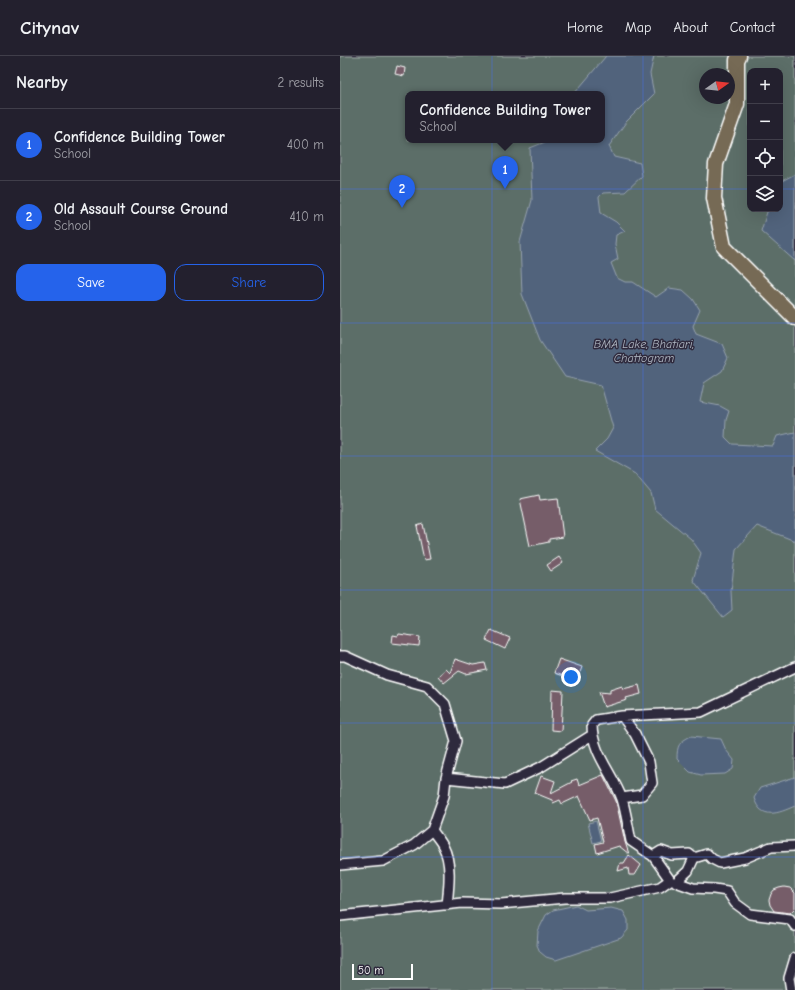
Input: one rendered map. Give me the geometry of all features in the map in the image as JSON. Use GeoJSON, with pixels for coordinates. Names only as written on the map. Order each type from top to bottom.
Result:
{"type":"FeatureCollection","features":[{"type":"Feature","properties":{"kind":"main road"},"geometry":{"type":"LineString","coordinates":[[739,56],[737,60],[737,104],[716,164],[714,198],[724,247],[795,318]]}},
{"type":"Feature","properties":{"kind":"street"},"geometry":{"type":"LineString","coordinates":[[340,865],[383,860],[414,845],[432,830],[444,796],[446,778],[456,741],[445,704],[427,686],[387,675],[342,655]]}},
{"type":"Feature","properties":{"kind":"street"},"geometry":{"type":"LineString","coordinates":[[795,667],[702,712],[622,716],[596,720],[592,725],[592,735],[602,761],[622,798],[631,841],[653,856],[673,881],[693,888],[726,891],[736,903],[750,914],[790,919],[795,926]]}},
{"type":"Feature","properties":{"kind":"street"},"geometry":{"type":"LineString","coordinates":[[622,716],[635,734],[649,762],[652,783],[642,795],[622,798]]}},
{"type":"Feature","properties":{"kind":"street"},"geometry":{"type":"LineString","coordinates":[[446,778],[505,784],[541,767],[592,735]]}},
{"type":"Feature","properties":{"kind":"street"},"geometry":{"type":"LineString","coordinates":[[432,830],[443,846],[448,864],[450,884],[447,905]]}},
{"type":"Feature","properties":{"kind":"street"},"geometry":{"type":"LineString","coordinates":[[340,916],[462,903],[501,904],[565,898],[610,898],[660,887],[673,881],[688,871],[694,858],[707,854],[712,859],[720,863],[744,858],[771,847],[795,846]]}},
{"type":"Feature","properties":{"kind":"street"},"geometry":{"type":"LineString","coordinates":[[653,856],[661,851],[672,855],[689,854],[694,858]]}},
{"type":"Feature","properties":{"kind":"street"},"geometry":{"type":"LineString","coordinates":[[791,990],[789,978],[795,958]]}},
{"type":"Feature","properties":{"kind":"green space"},"geometry":{"type":"Polygon","coordinates":[[[340,56],[795,56],[795,990],[340,990],[340,56]]]}},
{"type":"Feature","properties":{"kind":"water","name":"BMA Lake, Bhatiari, Chattogram"},"geometry":{"type":"Polygon","coordinates":[[[606,56],[654,56],[650,74],[654,94],[626,122],[609,146],[614,157],[640,163],[642,176],[625,192],[603,193],[599,197],[601,213],[616,222],[625,231],[616,235],[615,244],[618,259],[611,263],[617,278],[625,282],[633,282],[656,297],[669,288],[683,290],[693,299],[700,310],[693,326],[696,334],[722,344],[728,358],[722,371],[704,383],[700,402],[720,406],[729,411],[726,420],[725,437],[732,444],[773,446],[777,436],[795,432],[795,541],[757,526],[736,549],[731,591],[732,610],[723,617],[693,580],[701,553],[691,539],[655,509],[651,493],[635,474],[595,451],[607,439],[613,428],[601,385],[565,377],[540,340],[522,294],[520,242],[532,200],[530,148],[542,143],[605,143],[605,91],[577,91],[606,56]]]}},
{"type":"Feature","properties":{"kind":"water"},"geometry":{"type":"Polygon","coordinates":[[[795,174],[795,261],[761,231],[767,212],[783,212],[783,180],[795,174]]]}},
{"type":"Feature","properties":{"kind":"water"},"geometry":{"type":"Polygon","coordinates":[[[691,736],[721,739],[726,750],[734,760],[733,769],[725,774],[701,775],[690,772],[677,759],[677,754],[678,747],[681,742],[691,736]]]}},
{"type":"Feature","properties":{"kind":"water"},"geometry":{"type":"Polygon","coordinates":[[[795,777],[795,806],[777,813],[761,810],[754,798],[760,788],[795,777]]]}},
{"type":"Feature","properties":{"kind":"water"},"geometry":{"type":"Polygon","coordinates":[[[596,821],[601,841],[593,843],[588,823],[596,821]]]}},
{"type":"Feature","properties":{"kind":"water"},"geometry":{"type":"Polygon","coordinates":[[[576,905],[586,910],[611,908],[623,911],[628,920],[628,930],[621,938],[556,960],[546,957],[540,952],[537,945],[538,931],[546,915],[553,910],[576,905]]]}},
{"type":"Feature","properties":{"kind":"building"},"geometry":{"type":"Polygon","coordinates":[[[397,66],[405,68],[404,76],[395,74],[397,66]]]}},
{"type":"Feature","properties":{"kind":"building"},"geometry":{"type":"Polygon","coordinates":[[[539,495],[540,500],[558,498],[563,537],[549,539],[549,542],[530,546],[520,499],[539,495]]]}},
{"type":"Feature","properties":{"kind":"building"},"geometry":{"type":"Polygon","coordinates":[[[423,524],[430,559],[424,560],[417,526],[423,524]]]}},
{"type":"Feature","properties":{"kind":"building"},"geometry":{"type":"Polygon","coordinates":[[[559,557],[563,563],[551,571],[547,565],[559,557]]]}},
{"type":"Feature","properties":{"kind":"building"},"geometry":{"type":"Polygon","coordinates":[[[491,630],[510,638],[505,649],[486,640],[491,630]]]}},
{"type":"Feature","properties":{"kind":"building"},"geometry":{"type":"Polygon","coordinates":[[[399,634],[420,637],[419,646],[392,643],[393,635],[398,636],[399,634]]]}},
{"type":"Feature","properties":{"kind":"building"},"geometry":{"type":"Polygon","coordinates":[[[455,659],[473,665],[485,663],[487,670],[466,674],[459,671],[444,683],[438,676],[446,669],[450,673],[455,659]]]}},
{"type":"Feature","properties":{"kind":"building"},"geometry":{"type":"Polygon","coordinates":[[[559,659],[582,667],[577,681],[554,673],[559,659]]]}},
{"type":"Feature","properties":{"kind":"building"},"geometry":{"type":"Polygon","coordinates":[[[639,685],[641,694],[604,707],[599,692],[610,693],[610,690],[622,686],[623,689],[639,685]]]}},
{"type":"Feature","properties":{"kind":"building"},"geometry":{"type":"Polygon","coordinates":[[[552,690],[563,691],[561,731],[551,730],[552,690]]]}},
{"type":"Feature","properties":{"kind":"building"},"geometry":{"type":"Polygon","coordinates":[[[603,775],[616,801],[629,854],[619,846],[597,853],[595,844],[603,842],[597,818],[590,820],[579,796],[562,804],[560,800],[553,803],[552,800],[535,793],[541,776],[555,781],[551,793],[572,782],[571,781],[577,779],[579,785],[603,775]]]}},
{"type":"Feature","properties":{"kind":"building"},"geometry":{"type":"Polygon","coordinates":[[[629,855],[641,865],[635,875],[629,875],[628,868],[618,871],[620,863],[624,863],[629,855]]]}},
{"type":"Feature","properties":{"kind":"building"},"geometry":{"type":"Polygon","coordinates":[[[784,887],[790,888],[795,893],[795,908],[790,913],[774,911],[770,905],[769,900],[774,890],[784,887]]]}},
{"type":"Feature","properties":{"kind":"place","name":"Confidence Building Tower"},"geometry":{"type":"Point","coordinates":[505,189]}},
{"type":"Feature","properties":{"kind":"place","name":"Old Assault Course Ground"},"geometry":{"type":"Point","coordinates":[402,208]}}]}
